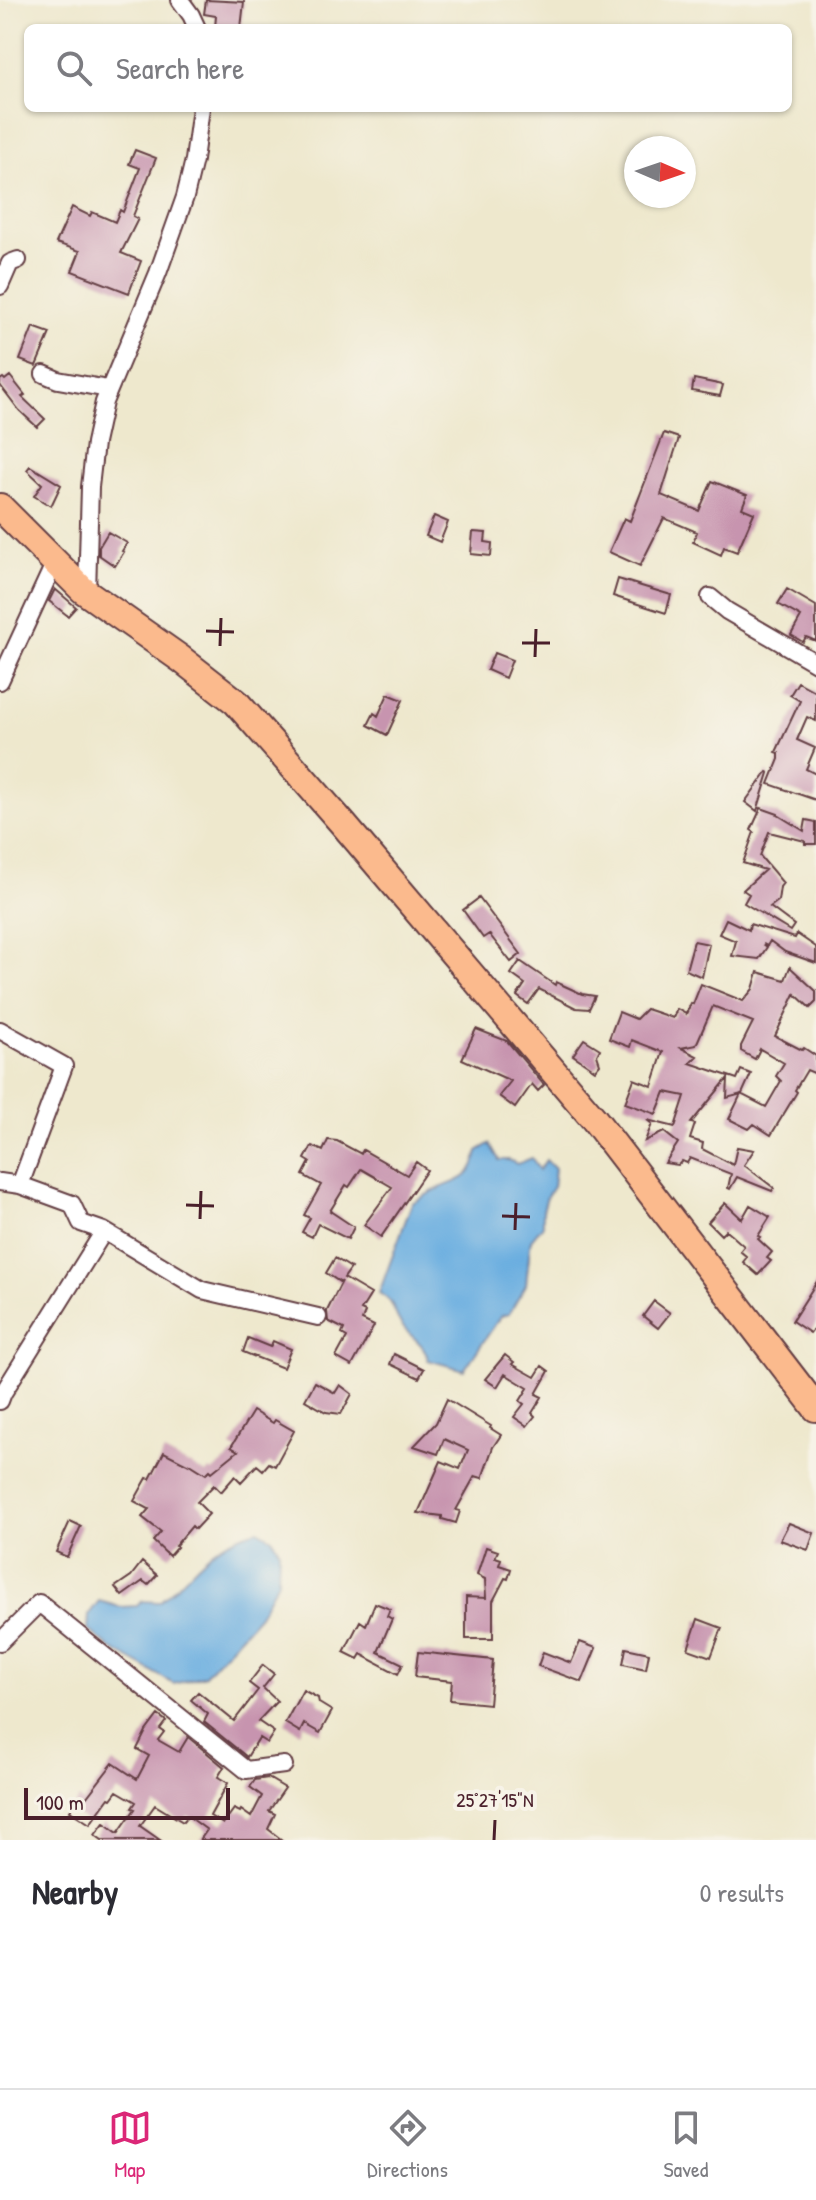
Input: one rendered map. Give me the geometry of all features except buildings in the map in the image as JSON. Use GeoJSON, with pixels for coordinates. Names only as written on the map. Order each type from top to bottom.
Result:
{"type":"FeatureCollection","features":[{"type":"Feature","properties":{"kind":"main road"},"geometry":{"type":"LineString","coordinates":[[0,507],[87,593],[236,702],[594,1119],[816,1408]]}},
{"type":"Feature","properties":{"kind":"street"},"geometry":{"type":"LineString","coordinates":[[180,0],[195,24]]}},
{"type":"Feature","properties":{"kind":"street"},"geometry":{"type":"LineString","coordinates":[[87,593],[90,487],[95,443],[108,389],[153,286],[185,197],[200,112]]}},
{"type":"Feature","properties":{"kind":"street"},"geometry":{"type":"LineString","coordinates":[[0,286],[10,263],[18,260]]}},
{"type":"Feature","properties":{"kind":"street"},"geometry":{"type":"LineString","coordinates":[[44,374],[58,380],[108,389]]}},
{"type":"Feature","properties":{"kind":"street"},"geometry":{"type":"LineString","coordinates":[[0,681],[55,562]]}},
{"type":"Feature","properties":{"kind":"street"},"geometry":{"type":"LineString","coordinates":[[710,597],[727,611],[816,663]]}},
{"type":"Feature","properties":{"kind":"street"},"geometry":{"type":"LineString","coordinates":[[0,1030],[64,1066],[20,1185]]}},
{"type":"Feature","properties":{"kind":"street"},"geometry":{"type":"LineString","coordinates":[[0,1182],[20,1185],[72,1204],[81,1223],[104,1231],[202,1290],[318,1317]]}},
{"type":"Feature","properties":{"kind":"street"},"geometry":{"type":"LineString","coordinates":[[0,1401],[104,1231]]}},
{"type":"Feature","properties":{"kind":"street"},"geometry":{"type":"LineString","coordinates":[[0,1642],[39,1603],[246,1770],[284,1765]]}},
{"type":"Feature","properties":{"kind":"water"},"geometry":{"type":"Polygon","coordinates":[[[490,1144],[499,1160],[517,1164],[532,1158],[539,1170],[546,1160],[555,1169],[553,1187],[543,1211],[543,1225],[531,1240],[526,1285],[509,1314],[501,1316],[464,1370],[428,1360],[421,1344],[401,1324],[391,1304],[379,1293],[412,1203],[466,1175],[478,1151],[490,1144]]]}},
{"type":"Feature","properties":{"kind":"water"},"geometry":{"type":"Polygon","coordinates":[[[258,1530],[272,1538],[279,1550],[278,1581],[259,1615],[205,1675],[174,1684],[110,1648],[88,1629],[89,1614],[99,1601],[120,1607],[137,1606],[142,1601],[159,1602],[214,1550],[241,1535],[258,1530]]]}}]}
